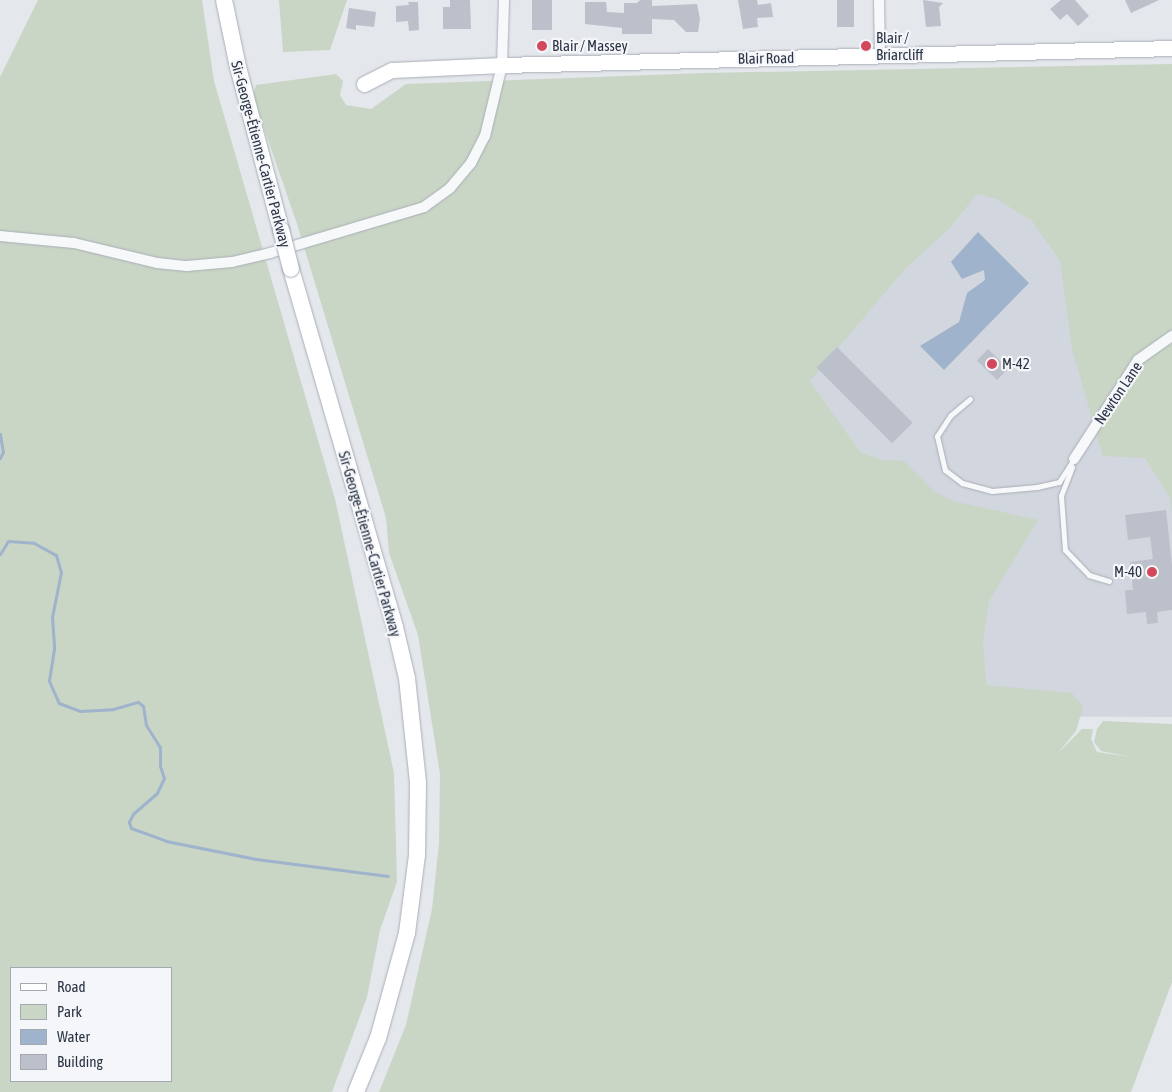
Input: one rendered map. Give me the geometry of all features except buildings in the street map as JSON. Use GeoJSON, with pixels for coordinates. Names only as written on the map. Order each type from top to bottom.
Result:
{"type":"FeatureCollection","features":[{"type":"Feature","properties":{"kind":"main road","name":"Sir-George-Étienne-Cartier Parkway"},"geometry":{"type":"LineString","coordinates":[[224,0],[238,67],[291,269],[395,627],[407,678],[418,783],[416,855],[407,933],[380,1030],[356,1092]]}},
{"type":"Feature","properties":{"kind":"street"},"geometry":{"type":"LineString","coordinates":[[0,236],[66,242],[157,263],[187,266],[232,262],[278,251],[424,207],[450,188],[471,163],[484,136],[502,65],[504,0]]}},
{"type":"Feature","properties":{"kind":"street"},"geometry":{"type":"LineString","coordinates":[[879,0],[880,55]]}},
{"type":"Feature","properties":{"kind":"street","name":"Blair Road"},"geometry":{"type":"LineString","coordinates":[[364,84],[392,70],[502,65],[1172,48]]}},
{"type":"Feature","properties":{"kind":"street","name":"Newton Lane"},"geometry":{"type":"LineString","coordinates":[[1074,459],[1138,360],[1172,336]]}},
{"type":"Feature","properties":{"kind":"lane"},"geometry":{"type":"LineString","coordinates":[[970,399],[950,416],[937,436],[946,470],[962,484],[992,492],[1038,488],[1059,482],[1074,459]]}},
{"type":"Feature","properties":{"kind":"lane"},"geometry":{"type":"LineString","coordinates":[[1074,459],[1060,496],[1065,550],[1089,575],[1109,581]]}},
{"type":"Feature","properties":{"kind":"shaded area"},"geometry":{"type":"Polygon","coordinates":[[[1172,70],[1172,717],[593,714],[697,82],[1172,70]]]}},
{"type":"Feature","properties":{"kind":"green space"},"geometry":{"type":"Polygon","coordinates":[[[38,0],[202,0],[214,81],[335,499],[394,773],[397,882],[380,930],[367,997],[332,1092],[0,1092],[0,77],[38,0]]]}},
{"type":"Feature","properties":{"kind":"green space"},"geometry":{"type":"Polygon","coordinates":[[[279,0],[347,0],[330,50],[283,52],[279,0]]]}},
{"type":"Feature","properties":{"kind":"green space"},"geometry":{"type":"Polygon","coordinates":[[[1172,64],[1172,512],[1170,498],[1145,458],[1103,456],[1072,349],[1060,261],[1032,221],[997,199],[977,194],[950,228],[905,269],[810,381],[860,452],[882,460],[904,461],[935,492],[953,501],[1038,520],[989,601],[983,641],[986,685],[1072,693],[1083,707],[1076,731],[1058,753],[1082,729],[1093,729],[1091,739],[1097,752],[1131,757],[1101,751],[1094,742],[1097,729],[1103,721],[1172,724],[1172,982],[1131,1092],[379,1092],[406,1025],[432,909],[439,843],[440,774],[418,635],[389,553],[386,518],[298,227],[253,96],[256,85],[336,74],[343,81],[340,95],[346,105],[371,109],[406,84],[704,73],[1172,64]]]}},
{"type":"Feature","properties":{"kind":"water"},"geometry":{"type":"Polygon","coordinates":[[[978,232],[1029,283],[944,370],[920,346],[959,322],[967,293],[985,280],[984,270],[962,279],[951,262],[978,232]]]}},
{"type":"Feature","properties":{"kind":"waterway"},"geometry":{"type":"LineString","coordinates":[[0,434],[3,452],[0,458]]}},
{"type":"Feature","properties":{"kind":"waterway"},"geometry":{"type":"LineString","coordinates":[[0,554],[8,541],[34,543],[56,555],[61,572],[52,617],[54,649],[49,681],[59,703],[80,711],[113,709],[138,702],[143,706],[146,725],[160,747],[160,766],[164,778],[157,793],[133,814],[129,822],[131,828],[166,841],[256,859],[388,876]]}},
{"type":"Feature","properties":{"kind":"place","name":"Blair / Massey"},"geometry":{"type":"Point","coordinates":[542,46]}},
{"type":"Feature","properties":{"kind":"place","name":"Blair / Briarcliff"},"geometry":{"type":"Point","coordinates":[866,46]}},
{"type":"Feature","properties":{"kind":"place","name":"M-42"},"geometry":{"type":"Point","coordinates":[992,364]}},
{"type":"Feature","properties":{"kind":"place","name":"M-40"},"geometry":{"type":"Point","coordinates":[1152,572]}}]}
